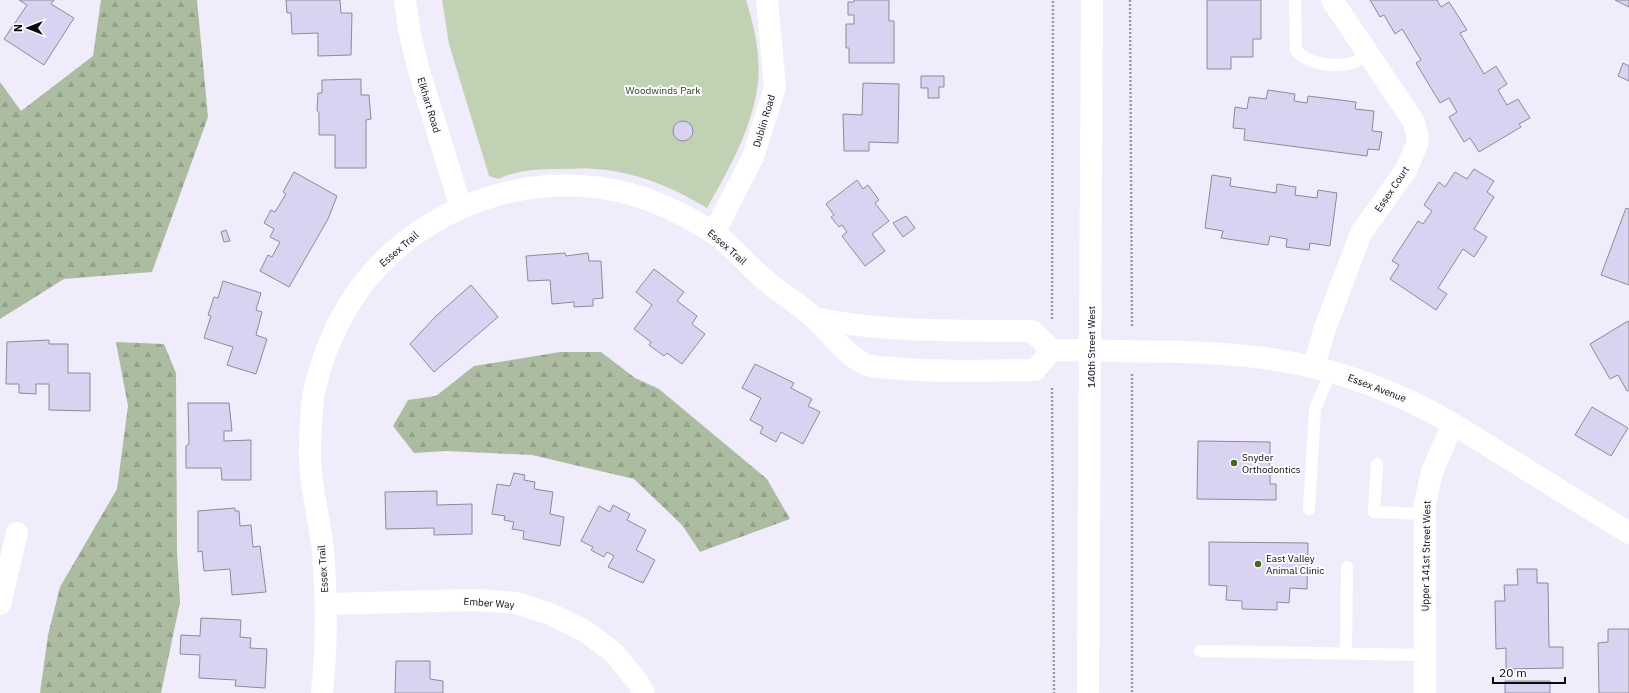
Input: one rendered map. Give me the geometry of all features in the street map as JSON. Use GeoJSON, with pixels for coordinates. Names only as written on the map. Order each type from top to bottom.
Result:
{"type":"FeatureCollection","features":[{"type":"Feature","properties":{"kind":"street","name":"Elkhart Road"},"geometry":{"type":"LineString","coordinates":[[405,0],[410,34],[419,71],[461,208]]}},
{"type":"Feature","properties":{"kind":"street","name":"Dublin Road"},"geometry":{"type":"LineString","coordinates":[[714,233],[753,157],[775,87],[767,0]]}},
{"type":"Feature","properties":{"kind":"street","name":"140th Street West"},"geometry":{"type":"LineString","coordinates":[[1088,693],[1092,0]]}},
{"type":"Feature","properties":{"kind":"street","name":"Essex Court"},"geometry":{"type":"LineString","coordinates":[[1322,369],[1324,331],[1361,233],[1406,170],[1416,147],[1418,138],[1414,122],[1332,0]]}},
{"type":"Feature","properties":{"kind":"street","name":"Essex Trail"},"geometry":{"type":"LineString","coordinates":[[322,693],[326,656],[326,604],[322,548],[311,475],[310,444],[313,399],[333,335],[345,311],[374,271],[414,235],[461,208],[482,199],[506,192],[556,185],[586,186],[629,193],[652,200],[714,233],[762,278],[814,318],[842,348],[866,365],[915,370],[1035,370],[1052,350],[1032,331],[883,328],[814,318]]}},
{"type":"Feature","properties":{"kind":"street"},"geometry":{"type":"LineString","coordinates":[[1052,350],[1091,351]]}},
{"type":"Feature","properties":{"kind":"street","name":"Essex Avenue"},"geometry":{"type":"LineString","coordinates":[[1091,351],[1229,354],[1264,358],[1322,369],[1397,394],[1453,424],[1629,533]]}},
{"type":"Feature","properties":{"kind":"street","name":"Upper 141st Street West"},"geometry":{"type":"LineString","coordinates":[[1425,693],[1424,504],[1432,472],[1453,424]]}},
{"type":"Feature","properties":{"kind":"street"},"geometry":{"type":"LineString","coordinates":[[0,604],[17,533]]}},
{"type":"Feature","properties":{"kind":"street","name":"Ember Way"},"geometry":{"type":"LineString","coordinates":[[326,604],[476,600],[516,603],[550,614],[585,631],[614,654],[644,693]]}},
{"type":"Feature","properties":{"kind":"lane"},"geometry":{"type":"LineString","coordinates":[[1295,0],[1296,50],[1300,56],[1320,63],[1343,65],[1352,63],[1369,54]]}},
{"type":"Feature","properties":{"kind":"lane"},"geometry":{"type":"LineString","coordinates":[[1309,509],[1315,409],[1322,369]]}},
{"type":"Feature","properties":{"kind":"lane"},"geometry":{"type":"LineString","coordinates":[[1377,464],[1374,512],[1424,514]]}},
{"type":"Feature","properties":{"kind":"lane"},"geometry":{"type":"LineString","coordinates":[[1346,654],[1347,567]]}},
{"type":"Feature","properties":{"kind":"lane"},"geometry":{"type":"LineString","coordinates":[[1200,651],[1425,655]]}},
{"type":"Feature","properties":{"kind":"path"},"geometry":{"type":"LineString","coordinates":[[1052,350],[1053,0]]}},
{"type":"Feature","properties":{"kind":"path"},"geometry":{"type":"LineString","coordinates":[[1052,388],[1054,693]]}},
{"type":"Feature","properties":{"kind":"green space"},"geometry":{"type":"Polygon","coordinates":[[[101,0],[197,0],[208,117],[152,272],[64,279],[0,319],[0,82],[21,111],[93,56],[101,0]]]}},
{"type":"Feature","properties":{"kind":"green space","name":"Woodwinds Park"},"geometry":{"type":"Polygon","coordinates":[[[442,0],[746,0],[757,45],[759,67],[754,106],[744,136],[707,208],[668,187],[639,177],[610,170],[543,169],[520,172],[498,179],[489,176],[449,44],[442,0]]]}},
{"type":"Feature","properties":{"kind":"green space"},"geometry":{"type":"Polygon","coordinates":[[[116,342],[164,344],[176,373],[177,551],[180,602],[161,693],[40,693],[48,635],[60,587],[117,489],[128,406],[116,342]]]}},
{"type":"Feature","properties":{"kind":"green space"},"geometry":{"type":"Polygon","coordinates":[[[560,352],[601,352],[635,378],[659,389],[767,479],[790,519],[700,552],[682,525],[634,479],[532,455],[447,451],[414,453],[393,426],[408,400],[436,396],[474,366],[560,352]]]}},
{"type":"Feature","properties":{"kind":"building"},"geometry":{"type":"Polygon","coordinates":[[[19,0],[54,0],[51,4],[74,18],[44,65],[4,39],[27,5],[19,0]]]}},
{"type":"Feature","properties":{"kind":"building"},"geometry":{"type":"Polygon","coordinates":[[[286,0],[340,0],[341,13],[352,13],[351,55],[318,56],[318,33],[292,34],[291,13],[287,13],[286,0]]]}},
{"type":"Feature","properties":{"kind":"building"},"geometry":{"type":"Polygon","coordinates":[[[854,0],[889,0],[889,21],[894,21],[894,63],[849,63],[849,48],[846,48],[846,24],[854,24],[854,15],[848,15],[848,2],[854,2],[854,0]]]}},
{"type":"Feature","properties":{"kind":"building"},"geometry":{"type":"Polygon","coordinates":[[[1207,0],[1261,0],[1261,39],[1253,39],[1253,57],[1231,57],[1231,69],[1207,69],[1207,0]]]}},
{"type":"Feature","properties":{"kind":"building"},"geometry":{"type":"Polygon","coordinates":[[[1370,0],[1437,0],[1441,7],[1449,2],[1467,30],[1460,33],[1484,74],[1496,66],[1507,84],[1498,90],[1507,105],[1518,99],[1530,118],[1519,124],[1521,127],[1479,152],[1470,138],[1464,142],[1449,117],[1457,112],[1449,98],[1440,103],[1416,63],[1421,60],[1402,29],[1395,34],[1384,15],[1380,17],[1370,0]]]}},
{"type":"Feature","properties":{"kind":"building"},"geometry":{"type":"Polygon","coordinates":[[[1615,0],[1629,0],[1629,7],[1615,0]]]}},
{"type":"Feature","properties":{"kind":"building"},"geometry":{"type":"Polygon","coordinates":[[[1623,63],[1629,66],[1629,81],[1618,76],[1623,63]]]}},
{"type":"Feature","properties":{"kind":"building"},"geometry":{"type":"Polygon","coordinates":[[[921,76],[944,76],[944,87],[939,87],[939,98],[928,98],[928,88],[921,88],[921,76]]]}},
{"type":"Feature","properties":{"kind":"building"},"geometry":{"type":"Polygon","coordinates":[[[361,79],[361,95],[369,95],[371,119],[366,120],[366,168],[335,168],[335,135],[319,135],[319,113],[317,110],[318,93],[322,93],[322,80],[361,79]]]}},
{"type":"Feature","properties":{"kind":"building"},"geometry":{"type":"Polygon","coordinates":[[[863,83],[899,84],[898,143],[869,142],[869,151],[844,151],[843,114],[862,115],[863,83]]]}},
{"type":"Feature","properties":{"kind":"building"},"geometry":{"type":"Polygon","coordinates":[[[1268,90],[1295,94],[1294,101],[1307,103],[1308,96],[1356,102],[1355,109],[1374,111],[1372,131],[1382,132],[1379,150],[1368,149],[1367,156],[1244,140],[1245,129],[1233,128],[1235,107],[1247,109],[1249,97],[1266,99],[1268,90]]]}},
{"type":"Feature","properties":{"kind":"building"},"geometry":{"type":"Polygon","coordinates":[[[683,121],[690,124],[693,131],[690,138],[683,141],[676,138],[673,131],[676,124],[683,121]]]}},
{"type":"Feature","properties":{"kind":"building"},"geometry":{"type":"Polygon","coordinates":[[[1474,169],[1494,181],[1487,192],[1494,197],[1474,229],[1487,237],[1474,257],[1463,249],[1438,288],[1447,294],[1436,310],[1390,279],[1399,265],[1392,261],[1418,221],[1423,224],[1432,211],[1424,205],[1439,182],[1445,187],[1455,172],[1467,179],[1474,169]]]}},
{"type":"Feature","properties":{"kind":"building"},"geometry":{"type":"Polygon","coordinates":[[[294,172],[337,196],[328,219],[289,287],[260,271],[268,255],[272,257],[280,242],[270,237],[274,229],[264,223],[271,210],[275,212],[286,194],[283,192],[294,172]]]}},
{"type":"Feature","properties":{"kind":"building"},"geometry":{"type":"Polygon","coordinates":[[[1212,175],[1231,178],[1230,186],[1276,193],[1277,184],[1296,187],[1295,195],[1317,198],[1318,190],[1337,193],[1330,246],[1310,243],[1309,250],[1286,247],[1287,239],[1270,236],[1268,245],[1221,238],[1223,231],[1205,228],[1212,175]]]}},
{"type":"Feature","properties":{"kind":"building"},"geometry":{"type":"Polygon","coordinates":[[[857,180],[863,189],[868,185],[879,200],[875,203],[889,221],[872,234],[885,251],[865,266],[842,236],[847,232],[842,225],[839,227],[831,217],[834,215],[826,204],[857,180]]]}},
{"type":"Feature","properties":{"kind":"building"},"geometry":{"type":"Polygon","coordinates":[[[1626,208],[1629,209],[1629,285],[1601,275],[1626,208]]]}},
{"type":"Feature","properties":{"kind":"building"},"geometry":{"type":"Polygon","coordinates":[[[906,216],[915,228],[903,237],[893,223],[906,216]]]}},
{"type":"Feature","properties":{"kind":"building"},"geometry":{"type":"Polygon","coordinates":[[[226,230],[230,241],[224,242],[221,232],[226,230]]]}},
{"type":"Feature","properties":{"kind":"building"},"geometry":{"type":"Polygon","coordinates":[[[565,253],[566,256],[588,253],[589,261],[601,261],[603,298],[593,299],[593,306],[574,307],[574,302],[552,304],[550,280],[528,281],[526,256],[565,253]]]}},
{"type":"Feature","properties":{"kind":"building"},"geometry":{"type":"Polygon","coordinates":[[[654,269],[684,292],[677,301],[697,316],[692,324],[705,334],[682,364],[667,353],[664,356],[649,345],[651,342],[634,329],[652,305],[636,292],[654,269]]]}},
{"type":"Feature","properties":{"kind":"building"},"geometry":{"type":"Polygon","coordinates":[[[223,281],[261,293],[256,310],[262,312],[256,335],[267,339],[256,374],[227,365],[233,347],[204,338],[211,316],[208,315],[214,297],[218,298],[223,281]]]}},
{"type":"Feature","properties":{"kind":"building"},"geometry":{"type":"Polygon","coordinates":[[[471,285],[498,317],[434,372],[410,344],[436,316],[471,285]]]}},
{"type":"Feature","properties":{"kind":"building"},"geometry":{"type":"Polygon","coordinates":[[[1628,321],[1629,390],[1627,391],[1618,375],[1610,379],[1590,344],[1628,321]]]}},
{"type":"Feature","properties":{"kind":"building"},"geometry":{"type":"Polygon","coordinates":[[[49,340],[49,344],[68,344],[68,373],[90,373],[90,411],[49,410],[49,384],[36,384],[36,394],[19,393],[19,384],[6,384],[7,342],[49,340]]]}},
{"type":"Feature","properties":{"kind":"building"},"geometry":{"type":"Polygon","coordinates":[[[755,364],[794,383],[791,388],[812,399],[808,406],[820,412],[803,444],[781,432],[776,442],[760,433],[763,427],[750,420],[761,398],[742,388],[755,364]]]}},
{"type":"Feature","properties":{"kind":"building"},"geometry":{"type":"Polygon","coordinates":[[[188,403],[229,403],[232,431],[224,431],[224,441],[251,440],[251,480],[222,480],[221,468],[186,468],[186,446],[189,444],[188,403]]]}},
{"type":"Feature","properties":{"kind":"building"},"geometry":{"type":"Polygon","coordinates":[[[1592,407],[1628,428],[1611,456],[1575,435],[1592,407]]]}},
{"type":"Feature","properties":{"kind":"building","name":"Snyder Orthodontics"},"geometry":{"type":"Polygon","coordinates":[[[1198,441],[1270,442],[1270,484],[1276,484],[1276,500],[1197,499],[1198,441]]]}},
{"type":"Feature","properties":{"kind":"building"},"geometry":{"type":"Polygon","coordinates":[[[514,473],[525,475],[524,480],[535,482],[534,489],[553,492],[550,514],[564,517],[560,546],[523,539],[524,531],[512,529],[514,522],[504,520],[505,516],[492,514],[497,484],[510,486],[514,473]]]}},
{"type":"Feature","properties":{"kind":"building"},"geometry":{"type":"Polygon","coordinates":[[[437,491],[437,505],[472,504],[472,534],[434,535],[434,528],[386,529],[385,492],[437,491]]]}},
{"type":"Feature","properties":{"kind":"building"},"geometry":{"type":"Polygon","coordinates":[[[613,505],[630,514],[627,520],[646,530],[636,550],[655,560],[643,583],[608,567],[614,556],[607,552],[604,557],[591,550],[593,547],[581,541],[599,506],[610,512],[613,505]]]}},
{"type":"Feature","properties":{"kind":"building"},"geometry":{"type":"Polygon","coordinates":[[[235,508],[235,511],[239,511],[240,526],[251,525],[253,547],[260,546],[266,592],[232,595],[230,569],[204,571],[202,551],[198,552],[198,511],[235,508]]]}},
{"type":"Feature","properties":{"kind":"building","name":"East Valley Animal Clinic"},"geometry":{"type":"Polygon","coordinates":[[[1209,542],[1308,543],[1307,589],[1290,588],[1289,603],[1277,602],[1277,610],[1242,609],[1242,601],[1226,600],[1227,586],[1209,585],[1209,542]]]}},
{"type":"Feature","properties":{"kind":"building"},"geometry":{"type":"Polygon","coordinates":[[[1517,569],[1537,569],[1537,583],[1548,583],[1549,647],[1563,647],[1563,668],[1506,669],[1506,648],[1496,649],[1495,601],[1505,601],[1504,585],[1518,585],[1517,569]]]}},
{"type":"Feature","properties":{"kind":"building"},"geometry":{"type":"Polygon","coordinates":[[[201,618],[241,620],[240,637],[251,638],[250,648],[267,649],[265,688],[235,686],[236,680],[199,678],[200,655],[180,654],[181,635],[200,636],[201,618]]]}},
{"type":"Feature","properties":{"kind":"building"},"geometry":{"type":"Polygon","coordinates":[[[1608,629],[1629,629],[1629,693],[1599,693],[1598,643],[1608,642],[1608,629]]]}},
{"type":"Feature","properties":{"kind":"building"},"geometry":{"type":"Polygon","coordinates":[[[396,661],[430,661],[430,679],[443,681],[443,693],[395,693],[396,661]]]}},
{"type":"Feature","properties":{"kind":"building"},"geometry":{"type":"Polygon","coordinates":[[[1505,681],[1550,681],[1550,693],[1505,693],[1505,681]]]}},
{"type":"Feature","properties":{"kind":"place","name":"Snyder Orthodontics"},"geometry":{"type":"Point","coordinates":[1234,463]}},
{"type":"Feature","properties":{"kind":"place","name":"East Valley Animal Clinic"},"geometry":{"type":"Point","coordinates":[1258,564]}}]}
